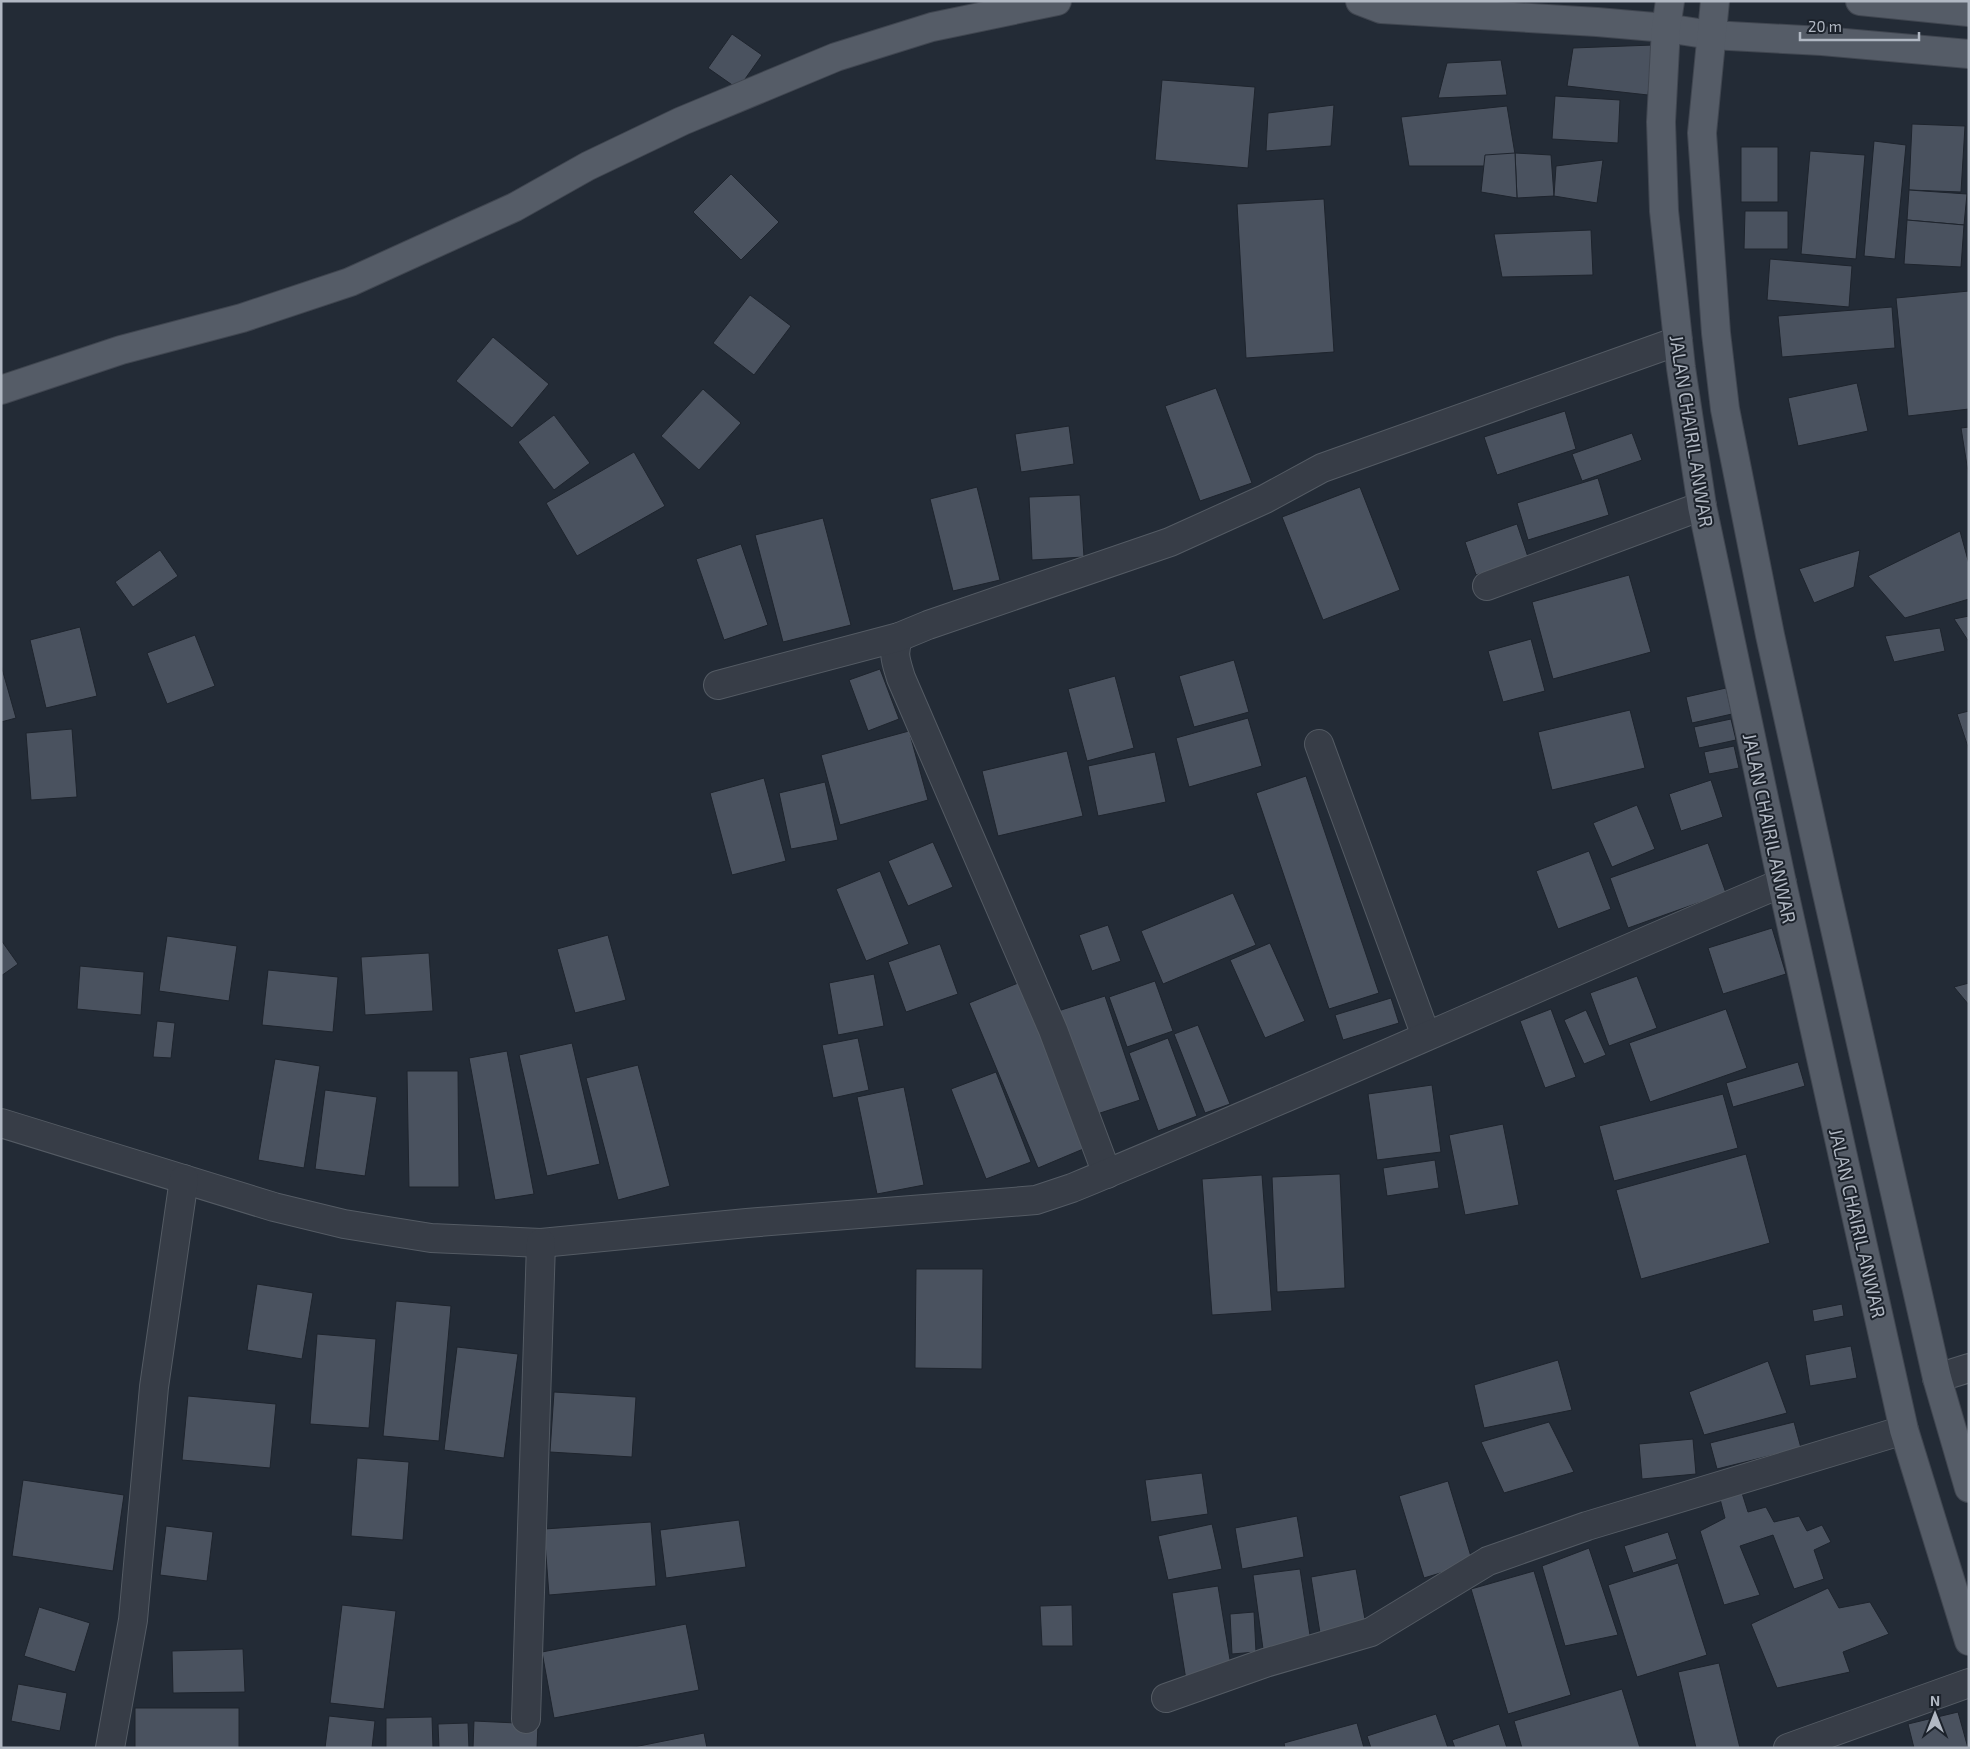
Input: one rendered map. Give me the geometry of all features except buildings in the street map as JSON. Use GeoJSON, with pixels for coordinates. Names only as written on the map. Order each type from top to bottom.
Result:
{"type":"FeatureCollection","features":[{"type":"Feature","properties":{"kind":"main road"},"geometry":{"type":"LineString","coordinates":[[1,390],[121,350],[242,318],[350,282],[515,207],[588,166],[682,121],[836,57],[932,27],[1057,1]]}},
{"type":"Feature","properties":{"kind":"main road"},"geometry":{"type":"LineString","coordinates":[[1360,1],[1382,9],[1666,28],[1711,35],[1822,41],[1969,54]]}},
{"type":"Feature","properties":{"kind":"main road","name":"JALAN CHAIRIL ANWAR"},"geometry":{"type":"LineString","coordinates":[[1670,1],[1666,28],[1661,122],[1664,211],[1678,341],[1702,506],[1782,883],[1904,1430],[1969,1641]]}},
{"type":"Feature","properties":{"kind":"main road","name":"JALAN CHAIRIL ANWAR"},"geometry":{"type":"LineString","coordinates":[[1715,1],[1702,133],[1716,334],[1725,409],[1772,644],[1874,1100],[1937,1378],[1969,1488]]}},
{"type":"Feature","properties":{"kind":"main road"},"geometry":{"type":"LineString","coordinates":[[1860,1],[1969,12]]}},
{"type":"Feature","properties":{"kind":"main road"},"geometry":{"type":"LineString","coordinates":[[1834,1114],[1874,1100]]}},
{"type":"Feature","properties":{"kind":"street"},"geometry":{"type":"LineString","coordinates":[[718,685],[899,636],[1170,542],[1265,499],[1322,468],[1678,341]]}},
{"type":"Feature","properties":{"kind":"street"},"geometry":{"type":"LineString","coordinates":[[1487,586],[1702,506]]}},
{"type":"Feature","properties":{"kind":"street"},"geometry":{"type":"LineString","coordinates":[[899,636],[895,648],[895,658],[901,678],[1053,1030],[1107,1174]]}},
{"type":"Feature","properties":{"kind":"street"},"geometry":{"type":"LineString","coordinates":[[1319,744],[1426,1036]]}},
{"type":"Feature","properties":{"kind":"street"},"geometry":{"type":"LineString","coordinates":[[1,1123],[274,1207],[344,1224],[431,1238],[540,1243],[747,1223],[1036,1200],[1107,1174],[1298,1093],[1782,883]]}},
{"type":"Feature","properties":{"kind":"street"},"geometry":{"type":"LineString","coordinates":[[110,1748],[133,1620],[154,1387],[184,1179]]}},
{"type":"Feature","properties":{"kind":"street"},"geometry":{"type":"LineString","coordinates":[[526,1720],[540,1243]]}},
{"type":"Feature","properties":{"kind":"street"},"geometry":{"type":"LineString","coordinates":[[1937,1378],[1969,1368]]}},
{"type":"Feature","properties":{"kind":"street"},"geometry":{"type":"LineString","coordinates":[[1166,1698],[1265,1663],[1371,1632],[1488,1561],[1588,1526],[1904,1430]]}},
{"type":"Feature","properties":{"kind":"street"},"geometry":{"type":"LineString","coordinates":[[1788,1748],[1969,1683]]}}]}
